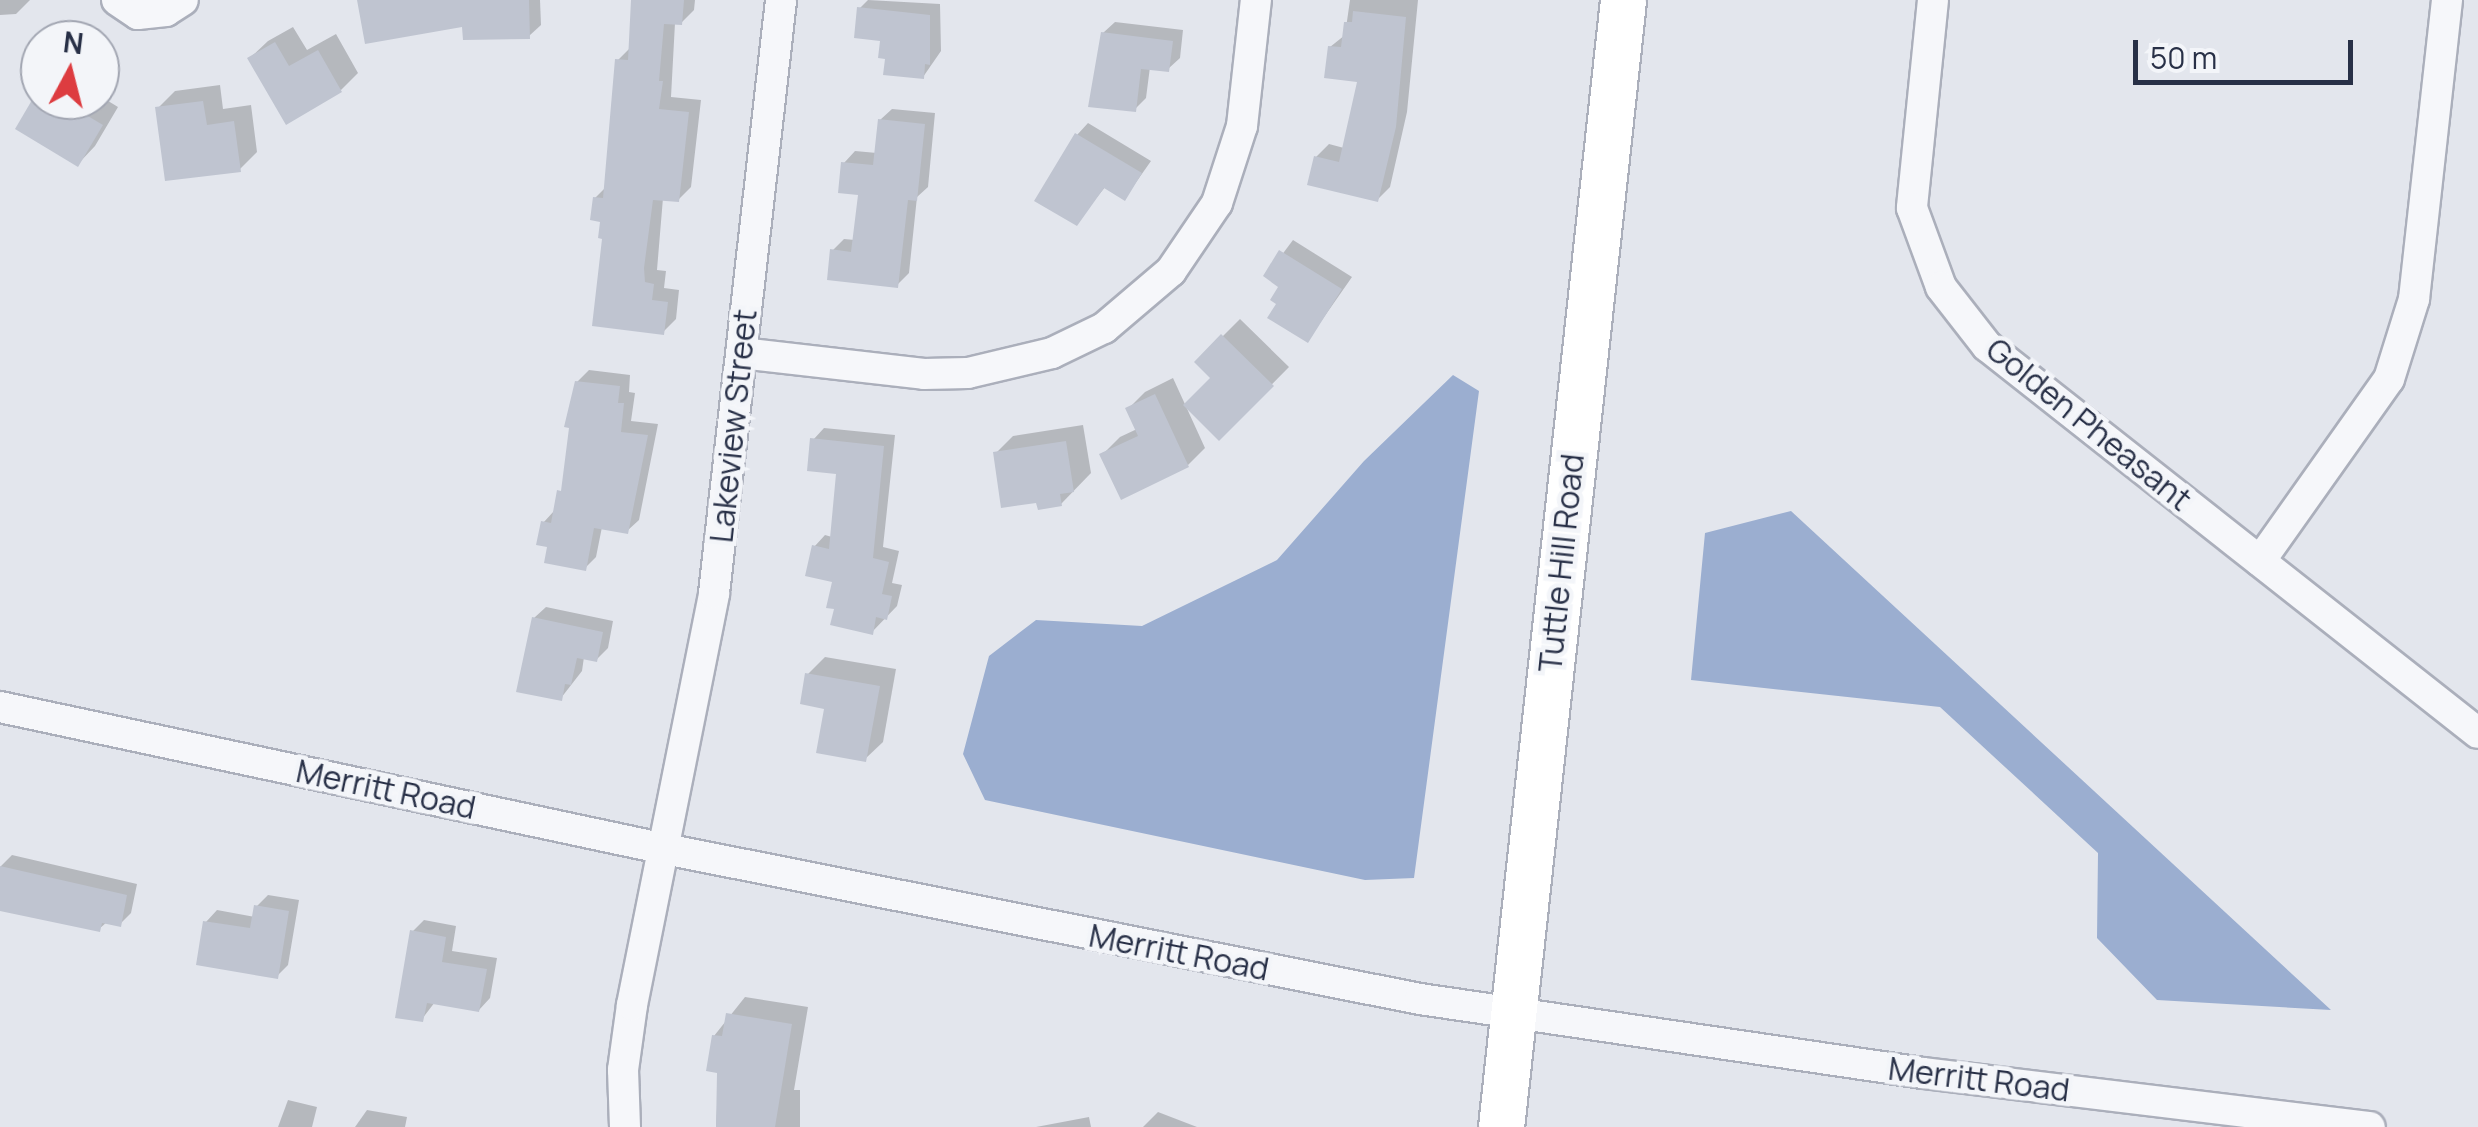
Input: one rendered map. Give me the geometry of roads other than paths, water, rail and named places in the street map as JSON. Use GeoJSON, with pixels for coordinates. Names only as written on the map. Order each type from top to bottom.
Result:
{"type":"FeatureCollection","features":[{"type":"Feature","properties":{"kind":"main road","name":"Tuttle Hill Road"},"geometry":{"type":"LineString","coordinates":[[1501,1127],[1623,0]]}},
{"type":"Feature","properties":{"kind":"street"},"geometry":{"type":"LineString","coordinates":[[118,0],[138,14],[166,11],[183,0]]}},
{"type":"Feature","properties":{"kind":"street","name":"Lakeview Street"},"geometry":{"type":"LineString","coordinates":[[624,1127],[623,1070],[714,593],[781,0]]}},
{"type":"Feature","properties":{"kind":"street"},"geometry":{"type":"LineString","coordinates":[[741,352],[924,374],[968,374],[1052,354],[1104,328],[1171,271],[1216,203],[1242,126],[1256,0]]}},
{"type":"Feature","properties":{"kind":"street","name":"Golden Pheasant"},"geometry":{"type":"LineString","coordinates":[[1933,0],[1912,208],[1941,287],[1987,346],[2478,732]]}},
{"type":"Feature","properties":{"kind":"street"},"geometry":{"type":"LineString","coordinates":[[2260,561],[2389,379],[2414,299],[2447,0]]}},
{"type":"Feature","properties":{"kind":"street","name":"Merritt Road"},"geometry":{"type":"LineString","coordinates":[[0,707],[1236,964],[1511,1013],[1923,1073],[2370,1127]]}},
{"type":"Feature","properties":{"kind":"water"},"geometry":{"type":"Polygon","coordinates":[[[1453,375],[1479,391],[1414,878],[1365,880],[985,800],[963,754],[989,656],[1036,620],[1142,626],[1277,560],[1364,461],[1453,375]]]}},
{"type":"Feature","properties":{"kind":"water"},"geometry":{"type":"Polygon","coordinates":[[[1791,511],[2331,1010],[2157,1000],[2097,938],[2098,853],[1940,707],[1691,680],[1705,533],[1791,511]]]}}]}
